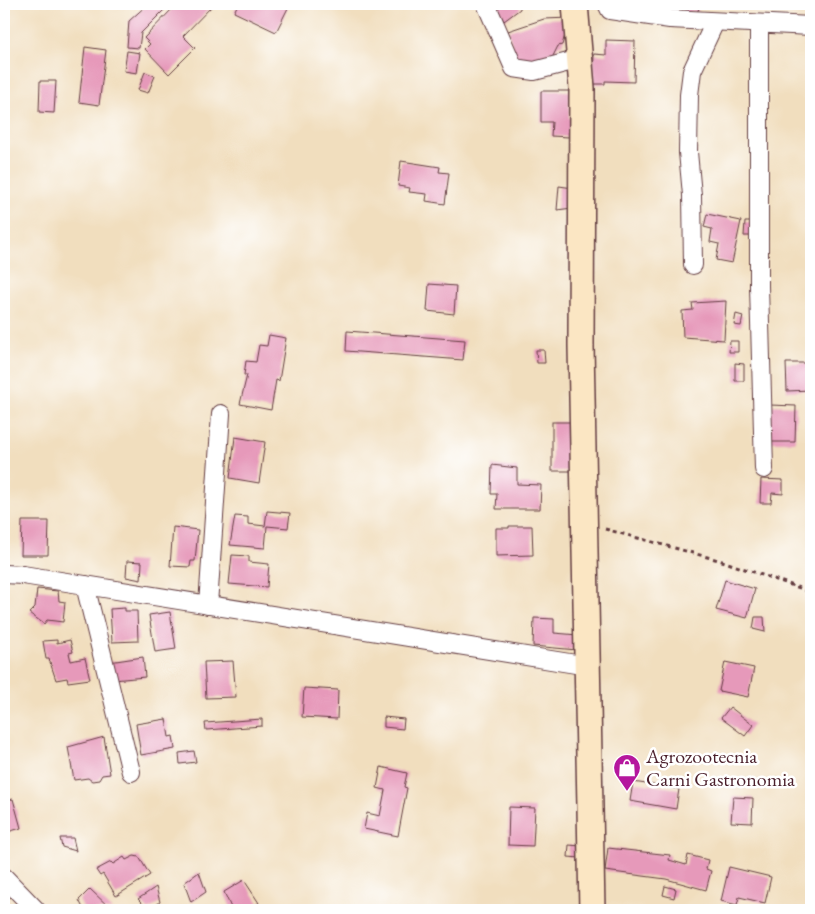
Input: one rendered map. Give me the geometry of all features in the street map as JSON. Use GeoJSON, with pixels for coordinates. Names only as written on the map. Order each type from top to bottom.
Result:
{"type":"FeatureCollection","features":[{"type":"Feature","properties":{"kind":"street"},"geometry":{"type":"LineString","coordinates":[[486,4],[514,68],[534,71],[580,59]]}},
{"type":"Feature","properties":{"kind":"street"},"geometry":{"type":"LineString","coordinates":[[575,4],[582,88],[581,346],[592,910]]}},
{"type":"Feature","properties":{"kind":"street"},"geometry":{"type":"LineString","coordinates":[[607,4],[610,10],[670,20],[811,26]]}},
{"type":"Feature","properties":{"kind":"street"},"geometry":{"type":"LineString","coordinates":[[693,265],[688,152],[689,95],[692,71],[715,22]]}},
{"type":"Feature","properties":{"kind":"street"},"geometry":{"type":"LineString","coordinates":[[758,24],[759,286],[764,469]]}},
{"type":"Feature","properties":{"kind":"street"},"geometry":{"type":"LineString","coordinates":[[208,605],[221,414]]}},
{"type":"Feature","properties":{"kind":"street"},"geometry":{"type":"LineString","coordinates":[[4,574],[85,585],[588,666]]}},
{"type":"Feature","properties":{"kind":"street"},"geometry":{"type":"LineString","coordinates":[[85,585],[131,772]]}},
{"type":"Feature","properties":{"kind":"street"},"geometry":{"type":"LineString","coordinates":[[4,876],[36,910]]}},
{"type":"Feature","properties":{"kind":"path"},"geometry":{"type":"LineString","coordinates":[[585,524],[722,561],[811,592]]}},
{"type":"Feature","properties":{"kind":"building"},"geometry":{"type":"Polygon","coordinates":[[[148,4],[170,4],[141,33],[139,48],[127,47],[129,21],[148,4]]]}},
{"type":"Feature","properties":{"kind":"building"},"geometry":{"type":"Polygon","coordinates":[[[172,4],[213,5],[183,36],[195,48],[169,74],[145,49],[150,44],[144,38],[175,6],[172,4]]]}},
{"type":"Feature","properties":{"kind":"building"},"geometry":{"type":"Polygon","coordinates":[[[238,4],[290,4],[276,32],[234,12],[238,4]]]}},
{"type":"Feature","properties":{"kind":"building"},"geometry":{"type":"Polygon","coordinates":[[[495,4],[520,4],[520,9],[504,21],[495,4]]]}},
{"type":"Feature","properties":{"kind":"building"},"geometry":{"type":"Polygon","coordinates":[[[680,4],[707,4],[699,8],[697,13],[692,11],[685,15],[680,4]]]}},
{"type":"Feature","properties":{"kind":"building"},"geometry":{"type":"Polygon","coordinates":[[[570,18],[562,45],[558,46],[549,64],[516,61],[508,31],[544,19],[570,18]]]}},
{"type":"Feature","properties":{"kind":"building"},"geometry":{"type":"Polygon","coordinates":[[[606,40],[635,41],[634,82],[605,81],[605,84],[593,84],[594,54],[606,55],[606,40]]]}},
{"type":"Feature","properties":{"kind":"building"},"geometry":{"type":"Polygon","coordinates":[[[85,47],[106,50],[99,105],[79,102],[85,47]]]}},
{"type":"Feature","properties":{"kind":"building"},"geometry":{"type":"Polygon","coordinates":[[[127,51],[140,53],[137,73],[124,71],[127,51]]]}},
{"type":"Feature","properties":{"kind":"building"},"geometry":{"type":"Polygon","coordinates":[[[145,72],[155,76],[148,93],[138,90],[145,72]]]}},
{"type":"Feature","properties":{"kind":"building"},"geometry":{"type":"Polygon","coordinates":[[[40,81],[56,81],[54,113],[39,112],[40,81]]]}},
{"type":"Feature","properties":{"kind":"building"},"geometry":{"type":"Polygon","coordinates":[[[541,91],[570,91],[569,118],[574,118],[573,135],[569,135],[569,137],[551,136],[552,122],[541,122],[541,91]]]}},
{"type":"Feature","properties":{"kind":"building"},"geometry":{"type":"Polygon","coordinates":[[[401,161],[440,167],[439,172],[449,173],[445,204],[426,201],[427,194],[409,192],[410,188],[398,186],[401,161]]]}},
{"type":"Feature","properties":{"kind":"building"},"geometry":{"type":"Polygon","coordinates":[[[559,186],[573,188],[572,208],[557,210],[559,186]]]}},
{"type":"Feature","properties":{"kind":"building"},"geometry":{"type":"Polygon","coordinates":[[[707,214],[741,221],[732,263],[716,260],[719,244],[710,242],[712,229],[704,227],[707,214]]]}},
{"type":"Feature","properties":{"kind":"building"},"geometry":{"type":"Polygon","coordinates":[[[745,222],[754,222],[754,236],[744,236],[745,222]]]}},
{"type":"Feature","properties":{"kind":"building"},"geometry":{"type":"Polygon","coordinates":[[[429,284],[456,286],[454,314],[427,311],[429,284]]]}},
{"type":"Feature","properties":{"kind":"building"},"geometry":{"type":"Polygon","coordinates":[[[726,301],[724,340],[683,337],[682,311],[693,310],[692,303],[726,301]]]}},
{"type":"Feature","properties":{"kind":"building"},"geometry":{"type":"Polygon","coordinates":[[[736,314],[743,316],[741,326],[734,325],[736,314]]]}},
{"type":"Feature","properties":{"kind":"building"},"geometry":{"type":"Polygon","coordinates":[[[347,331],[465,340],[463,360],[346,351],[347,331]]]}},
{"type":"Feature","properties":{"kind":"building"},"geometry":{"type":"Polygon","coordinates":[[[269,335],[286,338],[279,381],[276,380],[271,410],[240,404],[247,375],[244,375],[246,361],[256,362],[259,345],[267,346],[269,335]]]}},
{"type":"Feature","properties":{"kind":"building"},"geometry":{"type":"Polygon","coordinates":[[[730,341],[738,341],[738,352],[729,352],[730,341]]]}},
{"type":"Feature","properties":{"kind":"building"},"geometry":{"type":"Polygon","coordinates":[[[536,350],[544,350],[545,363],[537,363],[536,350]]]}},
{"type":"Feature","properties":{"kind":"building"},"geometry":{"type":"Polygon","coordinates":[[[735,363],[744,364],[744,381],[735,381],[735,363]]]}},
{"type":"Feature","properties":{"kind":"building"},"geometry":{"type":"Polygon","coordinates":[[[786,363],[811,363],[811,390],[787,391],[786,363]]]}},
{"type":"Feature","properties":{"kind":"building"},"geometry":{"type":"Polygon","coordinates":[[[770,405],[796,406],[795,442],[770,442],[770,405]]]}},
{"type":"Feature","properties":{"kind":"building"},"geometry":{"type":"Polygon","coordinates":[[[552,422],[576,422],[576,471],[552,471],[552,422]]]}},
{"type":"Feature","properties":{"kind":"building"},"geometry":{"type":"Polygon","coordinates":[[[235,437],[265,442],[259,483],[230,478],[235,437]]]}},
{"type":"Feature","properties":{"kind":"building"},"geometry":{"type":"Polygon","coordinates":[[[492,465],[517,468],[517,484],[541,485],[540,509],[496,509],[497,494],[491,494],[492,465]]]}},
{"type":"Feature","properties":{"kind":"building"},"geometry":{"type":"Polygon","coordinates":[[[761,479],[783,480],[783,494],[772,493],[771,503],[760,503],[761,479]]]}},
{"type":"Feature","properties":{"kind":"building"},"geometry":{"type":"Polygon","coordinates":[[[267,511],[290,513],[288,528],[267,526],[265,548],[230,545],[235,516],[248,517],[248,524],[265,526],[267,511]]]}},
{"type":"Feature","properties":{"kind":"building"},"geometry":{"type":"Polygon","coordinates":[[[22,521],[49,521],[48,555],[21,555],[22,521]]]}},
{"type":"Feature","properties":{"kind":"building"},"geometry":{"type":"Polygon","coordinates":[[[509,526],[532,526],[533,555],[496,556],[496,528],[509,528],[509,526]]]}},
{"type":"Feature","properties":{"kind":"building"},"geometry":{"type":"Polygon","coordinates":[[[173,527],[198,530],[195,561],[191,561],[190,567],[170,566],[173,527]]]}},
{"type":"Feature","properties":{"kind":"building"},"geometry":{"type":"Polygon","coordinates":[[[232,555],[249,556],[249,562],[269,564],[267,587],[229,584],[232,555]]]}},
{"type":"Feature","properties":{"kind":"building"},"geometry":{"type":"Polygon","coordinates":[[[127,561],[142,562],[141,580],[126,577],[127,561]]]}},
{"type":"Feature","properties":{"kind":"building"},"geometry":{"type":"Polygon","coordinates":[[[725,580],[755,589],[747,618],[716,610],[725,580]]]}},
{"type":"Feature","properties":{"kind":"building"},"geometry":{"type":"Polygon","coordinates":[[[37,589],[58,591],[59,601],[65,602],[63,622],[47,620],[44,624],[29,613],[35,607],[37,589]]]}},
{"type":"Feature","properties":{"kind":"building"},"geometry":{"type":"Polygon","coordinates":[[[125,608],[125,611],[137,611],[138,641],[112,642],[110,609],[125,608]]]}},
{"type":"Feature","properties":{"kind":"building"},"geometry":{"type":"Polygon","coordinates":[[[170,612],[176,649],[155,652],[149,615],[170,612]]]}},
{"type":"Feature","properties":{"kind":"building"},"geometry":{"type":"Polygon","coordinates":[[[755,617],[764,617],[765,632],[753,629],[755,617]]]}},
{"type":"Feature","properties":{"kind":"building"},"geometry":{"type":"Polygon","coordinates":[[[534,618],[554,619],[554,633],[578,635],[577,650],[533,646],[534,618]]]}},
{"type":"Feature","properties":{"kind":"building"},"geometry":{"type":"Polygon","coordinates":[[[57,640],[57,643],[70,640],[73,652],[69,653],[71,661],[85,658],[90,679],[68,682],[67,678],[56,680],[49,659],[46,659],[43,641],[57,640]]]}},
{"type":"Feature","properties":{"kind":"building"},"geometry":{"type":"Polygon","coordinates":[[[143,657],[145,677],[113,680],[109,662],[143,657]]]}},
{"type":"Feature","properties":{"kind":"building"},"geometry":{"type":"Polygon","coordinates":[[[233,661],[236,697],[206,698],[204,662],[233,661]]]}},
{"type":"Feature","properties":{"kind":"building"},"geometry":{"type":"Polygon","coordinates":[[[725,662],[754,668],[748,697],[719,691],[725,662]]]}},
{"type":"Feature","properties":{"kind":"building"},"geometry":{"type":"Polygon","coordinates":[[[304,688],[338,690],[337,719],[302,717],[304,688]]]}},
{"type":"Feature","properties":{"kind":"building"},"geometry":{"type":"Polygon","coordinates":[[[730,707],[753,725],[745,736],[721,718],[730,707]]]}},
{"type":"Feature","properties":{"kind":"building"},"geometry":{"type":"Polygon","coordinates":[[[384,717],[404,719],[403,729],[384,727],[384,717]]]}},
{"type":"Feature","properties":{"kind":"building"},"geometry":{"type":"Polygon","coordinates":[[[166,719],[169,737],[173,736],[175,749],[141,755],[136,724],[166,719]]]}},
{"type":"Feature","properties":{"kind":"building"},"geometry":{"type":"Polygon","coordinates":[[[262,719],[262,726],[206,730],[205,723],[262,719]]]}},
{"type":"Feature","properties":{"kind":"building"},"geometry":{"type":"Polygon","coordinates":[[[104,737],[110,774],[102,775],[99,780],[92,781],[88,778],[74,780],[68,747],[104,737]]]}},
{"type":"Feature","properties":{"kind":"building"},"geometry":{"type":"Polygon","coordinates":[[[194,751],[196,762],[180,764],[179,753],[194,751]]]}},
{"type":"Feature","properties":{"kind":"building"},"geometry":{"type":"Polygon","coordinates":[[[381,767],[407,773],[404,787],[407,788],[398,836],[364,829],[367,813],[380,816],[385,790],[377,788],[381,767]]]}},
{"type":"Feature","properties":{"kind":"building"},"geometry":{"type":"Polygon","coordinates":[[[633,782],[679,789],[676,809],[630,801],[633,782]]]}},
{"type":"Feature","properties":{"kind":"building"},"geometry":{"type":"Polygon","coordinates":[[[733,797],[753,798],[752,823],[731,822],[733,797]]]}},
{"type":"Feature","properties":{"kind":"building"},"geometry":{"type":"Polygon","coordinates":[[[13,799],[21,828],[4,833],[4,801],[13,799]]]}},
{"type":"Feature","properties":{"kind":"building"},"geometry":{"type":"Polygon","coordinates":[[[509,807],[535,808],[533,846],[508,845],[509,807]]]}},
{"type":"Feature","properties":{"kind":"building"},"geometry":{"type":"Polygon","coordinates":[[[60,838],[73,838],[76,851],[62,847],[60,838]]]}},
{"type":"Feature","properties":{"kind":"building"},"geometry":{"type":"Polygon","coordinates":[[[569,845],[581,846],[580,858],[568,857],[569,845]]]}},
{"type":"Feature","properties":{"kind":"building"},"geometry":{"type":"Polygon","coordinates":[[[608,848],[670,855],[669,860],[686,865],[688,855],[708,860],[706,869],[711,871],[706,890],[666,879],[605,871],[608,848]]]}},
{"type":"Feature","properties":{"kind":"building"},"geometry":{"type":"Polygon","coordinates":[[[134,856],[139,857],[150,875],[116,896],[103,874],[100,876],[96,870],[111,862],[113,864],[124,857],[126,860],[134,856]]]}},
{"type":"Feature","properties":{"kind":"building"},"geometry":{"type":"Polygon","coordinates":[[[729,867],[771,877],[765,903],[739,897],[737,905],[721,901],[729,867]]]}},
{"type":"Feature","properties":{"kind":"building"},"geometry":{"type":"Polygon","coordinates":[[[199,872],[206,892],[191,902],[184,883],[199,872]]]}},
{"type":"Feature","properties":{"kind":"building"},"geometry":{"type":"Polygon","coordinates":[[[244,880],[259,903],[244,910],[232,910],[224,892],[244,880]]]}},
{"type":"Feature","properties":{"kind":"building"},"geometry":{"type":"Polygon","coordinates":[[[665,886],[676,889],[674,898],[663,895],[665,886]]]}},
{"type":"Feature","properties":{"kind":"building"},"geometry":{"type":"Polygon","coordinates":[[[156,887],[160,902],[149,910],[138,899],[156,887]]]}},
{"type":"Feature","properties":{"kind":"building"},"geometry":{"type":"Polygon","coordinates":[[[90,889],[112,910],[85,910],[79,900],[90,889]]]}},
{"type":"Feature","properties":{"kind":"place","name":"Agrozootecnia Carni Gastronomia"},"geometry":{"type":"Point","coordinates":[627,792]}}]}
